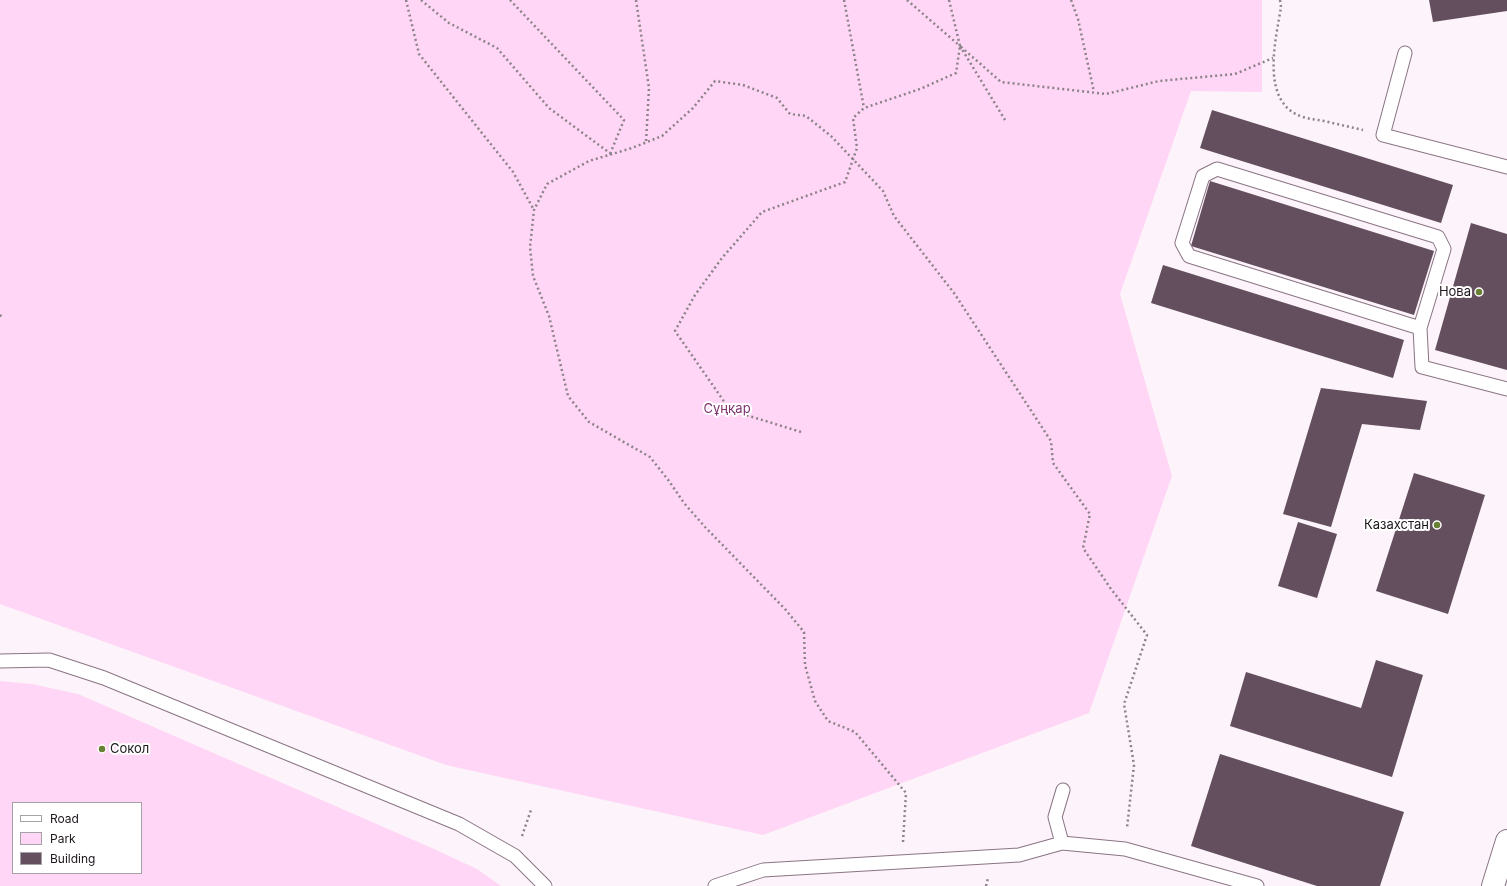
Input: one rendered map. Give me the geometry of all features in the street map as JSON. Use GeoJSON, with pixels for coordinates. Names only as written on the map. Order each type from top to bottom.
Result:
{"type":"FeatureCollection","features":[{"type":"Feature","properties":{"kind":"main road"},"geometry":{"type":"LineString","coordinates":[[1493,886],[1507,841]]}},
{"type":"Feature","properties":{"kind":"lane"},"geometry":{"type":"LineString","coordinates":[[1405,53],[1383,135],[1507,166]]}},
{"type":"Feature","properties":{"kind":"lane"},"geometry":{"type":"LineString","coordinates":[[1420,328],[1189,256],[1182,243],[1203,176],[1217,169],[1438,237],[1444,249],[1420,328],[1422,366],[1507,389]]}},
{"type":"Feature","properties":{"kind":"lane"},"geometry":{"type":"LineString","coordinates":[[0,661],[49,660],[104,678],[459,824],[515,856],[545,886]]}},
{"type":"Feature","properties":{"kind":"lane"},"geometry":{"type":"LineString","coordinates":[[1062,842],[1055,817],[1063,790]]}},
{"type":"Feature","properties":{"kind":"lane"},"geometry":{"type":"LineString","coordinates":[[715,886],[763,870],[1019,855],[1062,842],[1125,849],[1257,886]]}},
{"type":"Feature","properties":{"kind":"path"},"geometry":{"type":"LineString","coordinates":[[406,0],[420,54],[513,172],[534,210]]}},
{"type":"Feature","properties":{"kind":"path"},"geometry":{"type":"LineString","coordinates":[[421,0],[449,23],[497,48],[549,108],[610,155]]}},
{"type":"Feature","properties":{"kind":"path"},"geometry":{"type":"LineString","coordinates":[[510,0],[624,120],[610,155]]}},
{"type":"Feature","properties":{"kind":"path"},"geometry":{"type":"LineString","coordinates":[[636,0],[649,88],[646,142]]}},
{"type":"Feature","properties":{"kind":"path"},"geometry":{"type":"LineString","coordinates":[[844,0],[864,108]]}},
{"type":"Feature","properties":{"kind":"path"},"geometry":{"type":"LineString","coordinates":[[907,0],[1001,82],[1106,94],[1159,81],[1235,74],[1273,58]]}},
{"type":"Feature","properties":{"kind":"path"},"geometry":{"type":"LineString","coordinates":[[949,0],[960,46],[1005,120]]}},
{"type":"Feature","properties":{"kind":"path"},"geometry":{"type":"LineString","coordinates":[[1071,0],[1078,19],[1094,92]]}},
{"type":"Feature","properties":{"kind":"path"},"geometry":{"type":"LineString","coordinates":[[1280,0],[1281,7],[1273,58],[1275,84],[1279,96],[1289,110],[1302,117],[1344,125],[1383,135]]}},
{"type":"Feature","properties":{"kind":"path"},"geometry":{"type":"LineString","coordinates":[[801,432],[730,410],[675,331],[699,289],[722,258],[762,212],[845,182],[857,148],[853,118],[864,108],[920,89],[956,73],[960,46]]}},
{"type":"Feature","properties":{"kind":"path"},"geometry":{"type":"LineString","coordinates":[[902,862],[906,793],[855,732],[828,722],[815,701],[805,665],[804,632],[785,609],[684,503],[650,457],[589,422],[568,396],[549,316],[533,276],[530,247],[534,210],[547,184],[589,161],[662,136],[693,108],[714,81],[743,85],[777,98],[790,114],[806,116],[831,136],[853,159],[883,192],[894,216],[954,293],[1051,441],[1052,464],[1090,514],[1084,548],[1111,589],[1147,635],[1124,704],[1134,765],[1125,849]]}},
{"type":"Feature","properties":{"kind":"path"},"geometry":{"type":"LineString","coordinates":[[0,315],[3,318]]}},
{"type":"Feature","properties":{"kind":"path"},"geometry":{"type":"LineString","coordinates":[[515,856],[531,810]]}},
{"type":"Feature","properties":{"kind":"green space","name":"Сұңқар"},"geometry":{"type":"Polygon","coordinates":[[[0,0],[1262,0],[1262,92],[1191,91],[1120,294],[1172,476],[1089,713],[763,835],[446,765],[0,604],[0,0]]]}},
{"type":"Feature","properties":{"kind":"green space","name":"Сокол"},"geometry":{"type":"Polygon","coordinates":[[[0,681],[32,684],[78,694],[434,849],[477,869],[501,886],[0,886],[0,681]]]}},
{"type":"Feature","properties":{"kind":"building"},"geometry":{"type":"Polygon","coordinates":[[[1429,0],[1507,0],[1507,11],[1433,22],[1429,0]]]}},
{"type":"Feature","properties":{"kind":"building"},"geometry":{"type":"Polygon","coordinates":[[[1212,110],[1453,185],[1441,223],[1200,148],[1212,110]]]}},
{"type":"Feature","properties":{"kind":"building"},"geometry":{"type":"Polygon","coordinates":[[[1210,181],[1434,251],[1414,315],[1191,246],[1210,181]]]}},
{"type":"Feature","properties":{"kind":"building","name":"Нова"},"geometry":{"type":"Polygon","coordinates":[[[1471,223],[1507,234],[1507,370],[1435,350],[1471,223]]]}},
{"type":"Feature","properties":{"kind":"building"},"geometry":{"type":"Polygon","coordinates":[[[1163,265],[1404,340],[1393,378],[1151,303],[1163,265]]]}},
{"type":"Feature","properties":{"kind":"building"},"geometry":{"type":"Polygon","coordinates":[[[1321,388],[1427,401],[1420,430],[1362,424],[1331,527],[1283,514],[1321,388]]]}},
{"type":"Feature","properties":{"kind":"building","name":"Казахстан"},"geometry":{"type":"Polygon","coordinates":[[[1414,473],[1485,495],[1448,614],[1376,591],[1414,473]]]}},
{"type":"Feature","properties":{"kind":"building"},"geometry":{"type":"Polygon","coordinates":[[[1298,522],[1337,534],[1317,598],[1278,586],[1298,522]]]}},
{"type":"Feature","properties":{"kind":"building"},"geometry":{"type":"Polygon","coordinates":[[[1376,660],[1423,675],[1392,777],[1230,726],[1246,672],[1361,708],[1376,660]]]}},
{"type":"Feature","properties":{"kind":"building"},"geometry":{"type":"Polygon","coordinates":[[[1220,754],[1404,812],[1380,886],[1317,886],[1191,846],[1220,754]]]}},
{"type":"Feature","properties":{"kind":"place","name":"Нова"},"geometry":{"type":"Point","coordinates":[1479,292]}},
{"type":"Feature","properties":{"kind":"place","name":"Казахстан"},"geometry":{"type":"Point","coordinates":[1437,525]}},
{"type":"Feature","properties":{"kind":"place","name":"Сокол"},"geometry":{"type":"Point","coordinates":[102,749]}}]}
